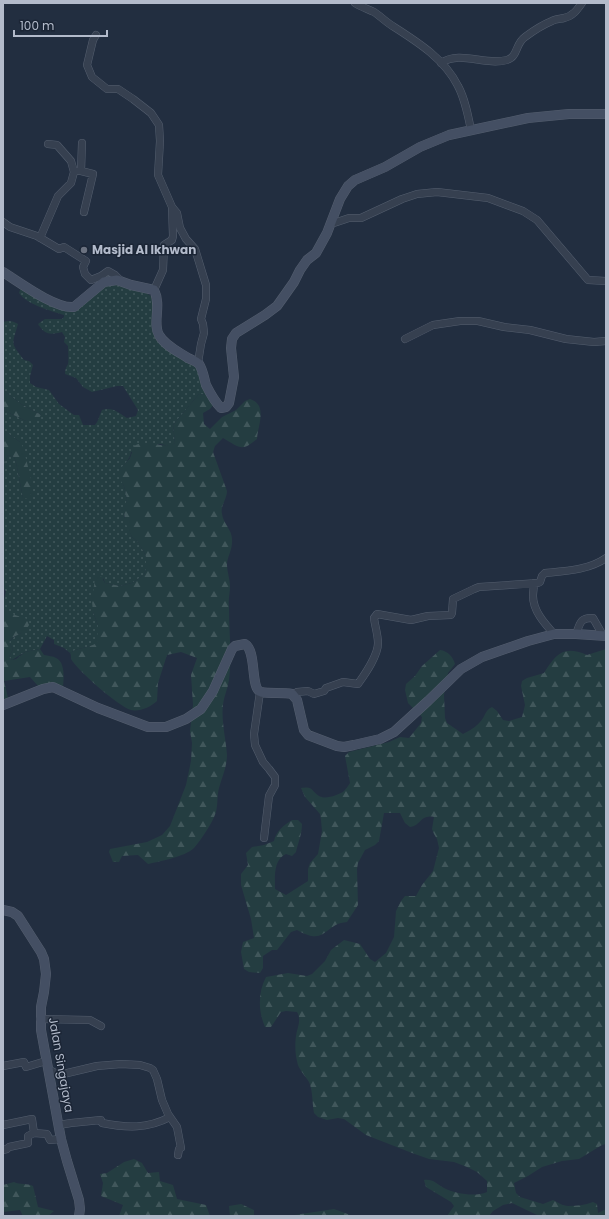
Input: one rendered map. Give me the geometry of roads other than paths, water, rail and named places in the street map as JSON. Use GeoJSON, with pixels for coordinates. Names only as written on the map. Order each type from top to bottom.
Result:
{"type":"FeatureCollection","features":[{"type":"Feature","properties":{"kind":"street"},"geometry":{"type":"LineString","coordinates":[[355,3],[373,12],[410,36],[428,50],[441,63],[459,87],[471,130]]}},
{"type":"Feature","properties":{"kind":"street"},"geometry":{"type":"LineString","coordinates":[[441,63],[447,58],[453,57],[491,62],[512,58],[520,41],[526,36],[553,20],[574,14],[582,3]]}},
{"type":"Feature","properties":{"kind":"street"},"geometry":{"type":"LineString","coordinates":[[96,35],[93,40],[87,65],[92,77],[107,89],[118,89],[133,99],[151,113],[159,125],[160,141],[158,175],[172,207],[177,213],[180,228],[195,249],[206,286],[206,298],[201,319],[204,333],[198,363]]}},
{"type":"Feature","properties":{"kind":"street"},"geometry":{"type":"LineString","coordinates":[[172,207],[173,236],[172,240],[164,245],[163,270],[154,290],[158,301],[158,334],[175,350],[198,363],[206,385],[221,408],[229,403],[234,377],[231,348],[232,339],[236,333],[277,306],[307,260],[316,253],[331,224],[340,199],[348,186],[355,180],[385,167],[413,150],[430,142],[471,130],[541,116],[606,114]]}},
{"type":"Feature","properties":{"kind":"street"},"geometry":{"type":"LineString","coordinates":[[40,238],[58,196],[71,183],[77,171],[82,143]]}},
{"type":"Feature","properties":{"kind":"street"},"geometry":{"type":"LineString","coordinates":[[48,144],[57,145],[77,171],[93,174],[84,212]]}},
{"type":"Feature","properties":{"kind":"street"},"geometry":{"type":"LineString","coordinates":[[331,224],[349,218],[361,218],[402,199],[417,194],[437,192],[488,198],[527,213],[540,224],[588,280],[606,281]]}},
{"type":"Feature","properties":{"kind":"street"},"geometry":{"type":"LineString","coordinates":[[3,222],[10,227],[40,238],[59,249],[64,247],[86,261],[83,268],[91,280],[108,271],[120,280],[131,285],[154,290]]}},
{"type":"Feature","properties":{"kind":"street"},"geometry":{"type":"LineString","coordinates":[[3,272],[42,297],[72,308],[104,282],[120,280]]}},
{"type":"Feature","properties":{"kind":"street"},"geometry":{"type":"LineString","coordinates":[[405,339],[433,325],[460,321],[478,321],[504,327],[530,330],[566,339],[606,342]]}},
{"type":"Feature","properties":{"kind":"street"},"geometry":{"type":"LineString","coordinates":[[294,695],[297,692],[308,691],[313,694],[318,693],[324,691],[326,688],[343,682],[358,684],[368,669],[378,648],[378,634],[374,618],[377,614],[411,620],[428,616],[451,615],[453,599],[474,589],[540,582],[542,576],[545,574],[597,565],[606,558]]}},
{"type":"Feature","properties":{"kind":"street"},"geometry":{"type":"LineString","coordinates":[[534,583],[533,596],[536,609],[542,620],[554,634]]}},
{"type":"Feature","properties":{"kind":"street"},"geometry":{"type":"LineString","coordinates":[[260,692],[287,693],[294,695],[297,700],[304,730],[308,735],[328,743],[344,747],[380,739],[394,732],[461,669],[482,658],[528,641],[554,634],[576,634],[602,633],[596,621],[593,618],[590,618],[582,620],[576,634]]}},
{"type":"Feature","properties":{"kind":"street"},"geometry":{"type":"LineString","coordinates":[[3,705],[50,687],[56,688],[98,708],[148,727],[166,727],[186,719],[201,709],[213,691],[232,649],[235,646],[243,644],[249,646],[255,679],[260,692],[254,734],[255,745],[263,762],[270,768],[275,785],[269,796],[264,838]]}},
{"type":"Feature","properties":{"kind":"street","name":"Jalan Singajaya"},"geometry":{"type":"LineString","coordinates":[[3,910],[12,912],[18,916],[44,959],[45,986],[40,1019],[41,1030],[62,1139],[80,1209]]}},
{"type":"Feature","properties":{"kind":"street"},"geometry":{"type":"LineString","coordinates":[[40,1019],[90,1020],[101,1026]]}},
{"type":"Feature","properties":{"kind":"street"},"geometry":{"type":"LineString","coordinates":[[3,1066],[24,1062],[26,1066],[47,1065],[59,1075],[97,1066],[121,1064],[140,1065],[150,1068],[155,1074],[162,1100],[176,1127],[181,1147],[178,1155]]}},
{"type":"Feature","properties":{"kind":"street"},"geometry":{"type":"LineString","coordinates":[[59,1125],[71,1122],[101,1120],[102,1123],[130,1128],[151,1125],[170,1117]]}},
{"type":"Feature","properties":{"kind":"street"},"geometry":{"type":"LineString","coordinates":[[3,1125],[32,1119],[34,1133]]}},
{"type":"Feature","properties":{"kind":"street"},"geometry":{"type":"LineString","coordinates":[[3,1150],[9,1147],[28,1143],[28,1136],[34,1133],[47,1134],[50,1140],[62,1139]]}},
{"type":"Feature","properties":{"kind":"place","name":"Masjid Al Ikhwan"},"geometry":{"type":"Point","coordinates":[84,250]}}]}
